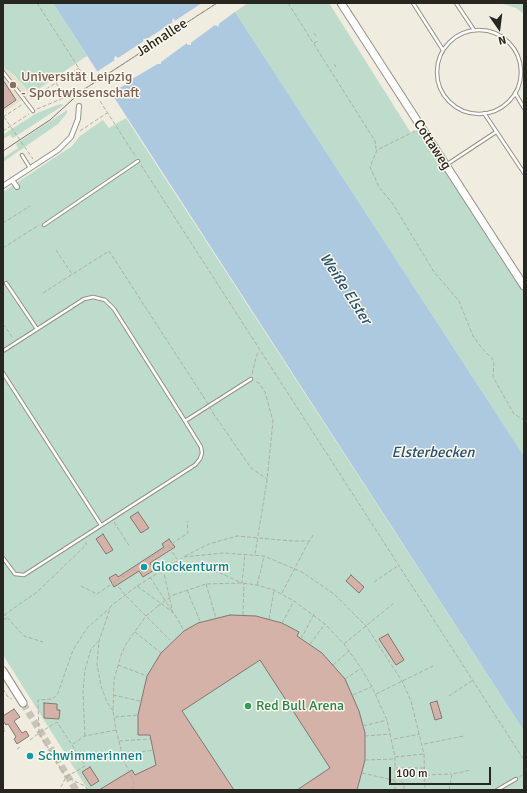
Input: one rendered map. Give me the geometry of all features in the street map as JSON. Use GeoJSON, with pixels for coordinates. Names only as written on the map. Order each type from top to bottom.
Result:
{"type":"FeatureCollection","features":[{"type":"Feature","properties":{"kind":"street","name":"Cottaweg"},"geometry":{"type":"LineString","coordinates":[[341,3],[524,286]]}},
{"type":"Feature","properties":{"kind":"street"},"geometry":{"type":"LineString","coordinates":[[3,186],[58,150],[71,137],[78,119],[79,106]]}},
{"type":"Feature","properties":{"kind":"street"},"geometry":{"type":"LineString","coordinates":[[12,180],[17,187]]}},
{"type":"Feature","properties":{"kind":"street"},"geometry":{"type":"LineString","coordinates":[[3,670],[23,703]]}},
{"type":"Feature","properties":{"kind":"lane"},"geometry":{"type":"LineString","coordinates":[[413,3],[443,50]]}},
{"type":"Feature","properties":{"kind":"lane"},"geometry":{"type":"LineString","coordinates":[[456,3],[474,30]]}},
{"type":"Feature","properties":{"kind":"lane"},"geometry":{"type":"LineString","coordinates":[[474,30],[487,31],[499,35],[514,49],[521,68],[520,80],[515,93],[502,106],[484,113],[460,109],[444,95],[437,75],[438,63],[443,50],[456,37],[474,30]]}},
{"type":"Feature","properties":{"kind":"lane"},"geometry":{"type":"LineString","coordinates":[[3,72],[33,111]]}},
{"type":"Feature","properties":{"kind":"lane"},"geometry":{"type":"LineString","coordinates":[[515,93],[524,108]]}},
{"type":"Feature","properties":{"kind":"lane"},"geometry":{"type":"LineString","coordinates":[[484,113],[524,173]]}},
{"type":"Feature","properties":{"kind":"lane"},"geometry":{"type":"LineString","coordinates":[[446,165],[496,132]]}},
{"type":"Feature","properties":{"kind":"lane"},"geometry":{"type":"LineString","coordinates":[[22,155],[30,168]]}},
{"type":"Feature","properties":{"kind":"lane"},"geometry":{"type":"LineString","coordinates":[[43,224],[138,161]]}},
{"type":"Feature","properties":{"kind":"lane"},"geometry":{"type":"LineString","coordinates":[[6,283],[37,329]]}},
{"type":"Feature","properties":{"kind":"lane"},"geometry":{"type":"LineString","coordinates":[[3,351],[84,299],[97,297],[105,300],[111,306],[185,421],[201,447],[202,456],[198,462],[74,543],[21,575],[12,571],[3,558]]}},
{"type":"Feature","properties":{"kind":"lane"},"geometry":{"type":"LineString","coordinates":[[3,373],[101,525]]}},
{"type":"Feature","properties":{"kind":"lane"},"geometry":{"type":"LineString","coordinates":[[185,421],[251,379]]}},
{"type":"Feature","properties":{"kind":"lane"},"geometry":{"type":"LineString","coordinates":[[497,790],[516,779]]}},
{"type":"Feature","properties":{"kind":"path"},"geometry":{"type":"LineString","coordinates":[[37,3],[82,73]]}},
{"type":"Feature","properties":{"kind":"path","name":"Jahnallee"},"geometry":{"type":"LineString","coordinates":[[3,131],[33,111],[83,90],[217,3]]}},
{"type":"Feature","properties":{"kind":"path"},"geometry":{"type":"LineString","coordinates":[[288,3],[375,141],[377,150],[370,167],[379,187],[393,204],[434,272],[458,301],[473,336],[494,361],[493,377],[514,414],[524,420]]}},
{"type":"Feature","properties":{"kind":"path"},"geometry":{"type":"LineString","coordinates":[[313,44],[319,41]]}},
{"type":"Feature","properties":{"kind":"path"},"geometry":{"type":"LineString","coordinates":[[73,95],[40,93],[78,68]]}},
{"type":"Feature","properties":{"kind":"path"},"geometry":{"type":"LineString","coordinates":[[56,83],[63,94]]}},
{"type":"Feature","properties":{"kind":"path"},"geometry":{"type":"LineString","coordinates":[[100,101],[260,352],[524,760]]}},
{"type":"Feature","properties":{"kind":"path"},"geometry":{"type":"LineString","coordinates":[[88,126],[108,112]]}},
{"type":"Feature","properties":{"kind":"path"},"geometry":{"type":"LineString","coordinates":[[4,117],[36,164]]}},
{"type":"Feature","properties":{"kind":"path"},"geometry":{"type":"LineString","coordinates":[[377,150],[421,128]]}},
{"type":"Feature","properties":{"kind":"path"},"geometry":{"type":"LineString","coordinates":[[3,224],[30,206]]}},
{"type":"Feature","properties":{"kind":"path"},"geometry":{"type":"LineString","coordinates":[[3,248],[43,224]]}},
{"type":"Feature","properties":{"kind":"path"},"geometry":{"type":"LineString","coordinates":[[56,250],[72,274]]}},
{"type":"Feature","properties":{"kind":"path"},"geometry":{"type":"LineString","coordinates":[[44,293],[109,251],[213,413],[251,468],[268,480]]}},
{"type":"Feature","properties":{"kind":"path"},"geometry":{"type":"LineString","coordinates":[[3,324],[16,343]]}},
{"type":"Feature","properties":{"kind":"path"},"geometry":{"type":"LineString","coordinates":[[255,555],[268,480],[273,421],[265,392],[259,383],[251,379],[257,354],[260,352]]}},
{"type":"Feature","properties":{"kind":"path"},"geometry":{"type":"LineString","coordinates":[[81,586],[97,594],[188,533],[187,521]]}},
{"type":"Feature","properties":{"kind":"path"},"geometry":{"type":"LineString","coordinates":[[114,522],[130,547]]}},
{"type":"Feature","properties":{"kind":"path"},"geometry":{"type":"LineString","coordinates":[[282,594],[313,535]]}},
{"type":"Feature","properties":{"kind":"path"},"geometry":{"type":"LineString","coordinates":[[88,790],[85,786],[66,777],[39,733],[38,700],[53,699],[58,693],[73,650],[87,628],[125,594],[172,563],[209,544],[237,536],[292,541],[310,541]]}},
{"type":"Feature","properties":{"kind":"path"},"geometry":{"type":"LineString","coordinates":[[43,642],[24,636],[4,614],[37,592],[87,544],[85,542],[74,543]]}},
{"type":"Feature","properties":{"kind":"path"},"geometry":{"type":"LineString","coordinates":[[169,546],[178,560]]}},
{"type":"Feature","properties":{"kind":"path"},"geometry":{"type":"LineString","coordinates":[[184,557],[223,553],[264,556],[295,569],[334,594],[366,626],[402,681],[411,701],[421,734],[426,768],[425,790]]}},
{"type":"Feature","properties":{"kind":"path"},"geometry":{"type":"LineString","coordinates":[[243,615],[245,554]]}},
{"type":"Feature","properties":{"kind":"path"},"geometry":{"type":"LineString","coordinates":[[257,585],[264,556]]}},
{"type":"Feature","properties":{"kind":"path"},"geometry":{"type":"LineString","coordinates":[[172,563],[220,573],[243,583]]}},
{"type":"Feature","properties":{"kind":"path"},"geometry":{"type":"LineString","coordinates":[[374,582],[399,565]]}},
{"type":"Feature","properties":{"kind":"path"},"geometry":{"type":"LineString","coordinates":[[163,569],[174,613]]}},
{"type":"Feature","properties":{"kind":"path"},"geometry":{"type":"LineString","coordinates":[[150,577],[184,631]]}},
{"type":"Feature","properties":{"kind":"path"},"geometry":{"type":"LineString","coordinates":[[115,582],[170,640]]}},
{"type":"Feature","properties":{"kind":"path"},"geometry":{"type":"LineString","coordinates":[[132,790],[134,783],[123,756],[116,730],[112,695],[118,665],[124,649],[146,616],[173,595],[187,589],[206,584],[243,583],[274,590],[294,601],[314,614],[344,644],[372,687],[387,720],[393,740],[397,781],[395,790]]}},
{"type":"Feature","properties":{"kind":"path"},"geometry":{"type":"LineString","coordinates":[[206,584],[216,618]]}},
{"type":"Feature","properties":{"kind":"path"},"geometry":{"type":"LineString","coordinates":[[137,586],[174,613]]}},
{"type":"Feature","properties":{"kind":"path"},"geometry":{"type":"LineString","coordinates":[[187,589],[200,621]]}},
{"type":"Feature","properties":{"kind":"path"},"geometry":{"type":"LineString","coordinates":[[268,619],[274,590]]}},
{"type":"Feature","properties":{"kind":"path"},"geometry":{"type":"LineString","coordinates":[[283,622],[294,601]]}},
{"type":"Feature","properties":{"kind":"path"},"geometry":{"type":"LineString","coordinates":[[344,644],[394,603]]}},
{"type":"Feature","properties":{"kind":"path"},"geometry":{"type":"LineString","coordinates":[[111,606],[99,641],[97,664],[106,702],[113,711]]}},
{"type":"Feature","properties":{"kind":"path"},"geometry":{"type":"LineString","coordinates":[[301,638],[314,614]]}},
{"type":"Feature","properties":{"kind":"path"},"geometry":{"type":"LineString","coordinates":[[3,618],[8,620]]}},
{"type":"Feature","properties":{"kind":"path"},"geometry":{"type":"LineString","coordinates":[[310,644],[325,624]]}},
{"type":"Feature","properties":{"kind":"path"},"geometry":{"type":"LineString","coordinates":[[134,632],[161,653]]}},
{"type":"Feature","properties":{"kind":"path"},"geometry":{"type":"LineString","coordinates":[[85,736],[83,692],[85,670],[91,649],[99,641]]}},
{"type":"Feature","properties":{"kind":"path"},"geometry":{"type":"LineString","coordinates":[[333,665],[349,651]]}},
{"type":"Feature","properties":{"kind":"path"},"geometry":{"type":"LineString","coordinates":[[118,665],[147,676]]}},
{"type":"Feature","properties":{"kind":"path"},"geometry":{"type":"LineString","coordinates":[[376,695],[433,666]]}},
{"type":"Feature","properties":{"kind":"path"},"geometry":{"type":"LineString","coordinates":[[345,679],[361,668]]}},
{"type":"Feature","properties":{"kind":"path"},"geometry":{"type":"LineString","coordinates":[[449,696],[473,680]]}},
{"type":"Feature","properties":{"kind":"path"},"geometry":{"type":"LineString","coordinates":[[354,695],[372,687]]}},
{"type":"Feature","properties":{"kind":"path"},"geometry":{"type":"LineString","coordinates":[[112,695],[140,701]]}},
{"type":"Feature","properties":{"kind":"path"},"geometry":{"type":"LineString","coordinates":[[114,717],[137,715]]}},
{"type":"Feature","properties":{"kind":"path"},"geometry":{"type":"LineString","coordinates":[[363,726],[387,720]]}},
{"type":"Feature","properties":{"kind":"path"},"geometry":{"type":"LineString","coordinates":[[30,740],[57,722],[84,766],[66,777],[61,787]]}},
{"type":"Feature","properties":{"kind":"path"},"geometry":{"type":"LineString","coordinates":[[3,725],[4,731]]}},
{"type":"Feature","properties":{"kind":"path"},"geometry":{"type":"LineString","coordinates":[[72,745],[85,736],[116,730]]}},
{"type":"Feature","properties":{"kind":"path"},"geometry":{"type":"LineString","coordinates":[[365,736],[391,734]]}},
{"type":"Feature","properties":{"kind":"path"},"geometry":{"type":"LineString","coordinates":[[393,740],[421,734]]}},
{"type":"Feature","properties":{"kind":"path"},"geometry":{"type":"LineString","coordinates":[[423,744],[464,736]]}},
{"type":"Feature","properties":{"kind":"path"},"geometry":{"type":"LineString","coordinates":[[119,741],[150,738]]}},
{"type":"Feature","properties":{"kind":"path"},"geometry":{"type":"LineString","coordinates":[[123,756],[153,750]]}},
{"type":"Feature","properties":{"kind":"path"},"geometry":{"type":"LineString","coordinates":[[365,760],[424,754]]}},
{"type":"Feature","properties":{"kind":"path"},"geometry":{"type":"LineString","coordinates":[[396,768],[426,768]]}},
{"type":"Feature","properties":{"kind":"path"},"geometry":{"type":"LineString","coordinates":[[426,775],[452,774],[472,770]]}},
{"type":"Feature","properties":{"kind":"path"},"geometry":{"type":"LineString","coordinates":[[362,773],[397,781]]}},
{"type":"Feature","properties":{"kind":"path"},"geometry":{"type":"LineString","coordinates":[[449,790],[452,774]]}},
{"type":"Feature","properties":{"kind":"path"},"geometry":{"type":"LineString","coordinates":[[396,776],[404,784],[404,790]]}},
{"type":"Feature","properties":{"kind":"shaded area","name":"Universität Leipzig - Sportwissenschaft"},"geometry":{"type":"Polygon","coordinates":[[[4,66],[31,94],[3,113],[3,67],[4,66]]]}},
{"type":"Feature","properties":{"kind":"green space"},"geometry":{"type":"Polygon","coordinates":[[[3,3],[53,3],[87,56],[31,94],[15,76],[3,67],[3,3]]]}},
{"type":"Feature","properties":{"kind":"green space"},"geometry":{"type":"Polygon","coordinates":[[[248,3],[329,3],[411,133],[421,128],[524,287],[524,456],[235,12],[248,3]]]}},
{"type":"Feature","properties":{"kind":"green space"},"geometry":{"type":"Polygon","coordinates":[[[500,3],[524,3],[524,14],[516,8],[500,3]]]}},
{"type":"Feature","properties":{"kind":"green space"},"geometry":{"type":"Polygon","coordinates":[[[60,104],[64,105],[13,138],[10,135],[3,139],[3,135],[37,113],[60,104]]]}},
{"type":"Feature","properties":{"kind":"green space"},"geometry":{"type":"Polygon","coordinates":[[[67,110],[67,113],[58,124],[3,162],[3,158],[18,148],[16,144],[67,110]]]}},
{"type":"Feature","properties":{"kind":"green space"},"geometry":{"type":"Polygon","coordinates":[[[126,118],[524,731],[524,790],[88,790],[3,655],[3,192],[72,146],[80,136],[103,120],[109,128],[126,118]]]}},
{"type":"Feature","properties":{"kind":"water","name":"Elsterbecken"},"geometry":{"type":"Polygon","coordinates":[[[53,3],[201,3],[218,27],[219,24],[206,3],[235,12],[524,456],[524,731],[53,3]],[[173,18],[172,21],[188,45],[191,45],[191,43],[173,18]],[[144,38],[143,40],[158,64],[161,64],[144,38]],[[115,56],[114,59],[129,82],[132,82],[117,57],[115,56]]]}},
{"type":"Feature","properties":{"kind":"pier"},"geometry":{"type":"Polygon","coordinates":[[[202,3],[231,3],[236,11],[188,45],[187,43],[161,62],[132,79],[132,81],[109,94],[95,73],[202,3]]]}},
{"type":"Feature","properties":{"kind":"building"},"geometry":{"type":"Polygon","coordinates":[[[3,80],[16,100],[3,109],[3,80]]]}},
{"type":"Feature","properties":{"kind":"building"},"geometry":{"type":"Polygon","coordinates":[[[138,512],[149,528],[141,533],[130,517],[138,512]]]}},
{"type":"Feature","properties":{"kind":"building"},"geometry":{"type":"Polygon","coordinates":[[[103,534],[113,550],[106,554],[96,539],[103,534]]]}},
{"type":"Feature","properties":{"kind":"building"},"geometry":{"type":"Polygon","coordinates":[[[169,539],[175,547],[150,563],[154,570],[143,577],[139,571],[114,587],[109,578],[116,574],[118,577],[164,547],[162,544],[169,539]]]}},
{"type":"Feature","properties":{"kind":"building"},"geometry":{"type":"Polygon","coordinates":[[[351,575],[364,587],[359,593],[346,581],[351,575]]]}},
{"type":"Feature","properties":{"kind":"building","name":"Red Bull Arena"},"geometry":{"type":"Polygon","coordinates":[[[230,615],[256,616],[282,623],[299,632],[297,636],[322,653],[345,679],[359,711],[365,733],[365,760],[357,790],[297,790],[330,768],[260,660],[182,711],[234,790],[99,790],[132,770],[135,775],[156,765],[150,735],[138,735],[138,715],[147,676],[161,653],[184,631],[198,623],[230,615]]]}},
{"type":"Feature","properties":{"kind":"building"},"geometry":{"type":"Polygon","coordinates":[[[388,634],[404,660],[396,665],[379,639],[388,634]]]}},
{"type":"Feature","properties":{"kind":"building"},"geometry":{"type":"Polygon","coordinates":[[[437,701],[442,718],[435,720],[430,703],[437,701]]]}},
{"type":"Feature","properties":{"kind":"building"},"geometry":{"type":"Polygon","coordinates":[[[44,703],[57,704],[57,710],[60,710],[59,719],[44,718],[44,703]]]}},
{"type":"Feature","properties":{"kind":"building"},"geometry":{"type":"Polygon","coordinates":[[[14,709],[20,717],[14,721],[22,733],[26,731],[29,736],[17,744],[14,739],[16,737],[8,724],[6,725],[3,721],[3,716],[14,709]]]}},
{"type":"Feature","properties":{"kind":"building"},"geometry":{"type":"Polygon","coordinates":[[[90,767],[99,781],[91,786],[82,772],[90,767]]]}},
{"type":"Feature","properties":{"kind":"tunnel"},"geometry":{"type":"LineString","coordinates":[[23,703],[76,790]]}},
{"type":"Feature","properties":{"kind":"tram line"},"geometry":{"type":"LineString","coordinates":[[3,151],[50,120],[83,90],[217,3]]}},
{"type":"Feature","properties":{"kind":"place","name":"Universität Leipzig - Sportwissenschaft"},"geometry":{"type":"Point","coordinates":[13,85]}},
{"type":"Feature","properties":{"kind":"place","name":"Glockenturm"},"geometry":{"type":"Point","coordinates":[144,567]}},
{"type":"Feature","properties":{"kind":"place","name":"Red Bull Arena"},"geometry":{"type":"Point","coordinates":[248,706]}},
{"type":"Feature","properties":{"kind":"place","name":"Schwimmerinnen"},"geometry":{"type":"Point","coordinates":[30,756]}},
{"type":"Feature","properties":{"kind":"water label","name":"Weiße Elster"},"geometry":{"type":"Point","coordinates":[345,289]}}]}
